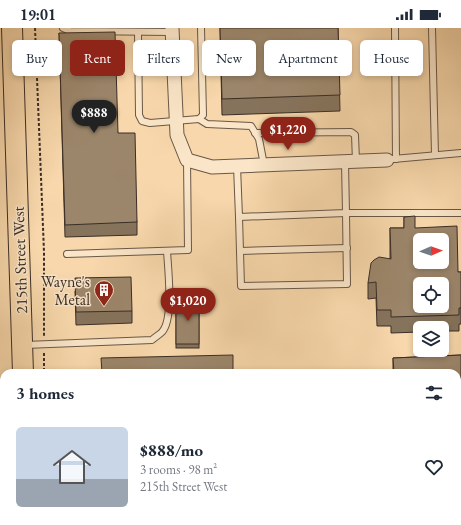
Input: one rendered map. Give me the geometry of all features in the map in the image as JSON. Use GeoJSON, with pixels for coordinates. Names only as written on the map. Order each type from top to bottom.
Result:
{"type":"FeatureCollection","features":[{"type":"Feature","properties":{"kind":"main road","name":"215th Street West"},"geometry":{"type":"LineString","coordinates":[[12,28],[23,369]]}},
{"type":"Feature","properties":{"kind":"main road"},"geometry":{"type":"LineString","coordinates":[[0,58],[5,112],[16,151]]}},
{"type":"Feature","properties":{"kind":"street"},"geometry":{"type":"LineString","coordinates":[[172,30],[177,134],[187,160],[212,167],[392,159]]}},
{"type":"Feature","properties":{"kind":"lane"},"geometry":{"type":"LineString","coordinates":[[63,28],[70,32],[138,32],[172,30]]}},
{"type":"Feature","properties":{"kind":"lane"},"geometry":{"type":"LineString","coordinates":[[199,119],[203,115],[201,28]]}},
{"type":"Feature","properties":{"kind":"lane"},"geometry":{"type":"LineString","coordinates":[[395,28],[392,159],[461,153]]}},
{"type":"Feature","properties":{"kind":"lane"},"geometry":{"type":"LineString","coordinates":[[432,28],[435,155]]}},
{"type":"Feature","properties":{"kind":"lane"},"geometry":{"type":"LineString","coordinates":[[138,32],[139,115],[142,121],[150,123],[199,119],[207,124],[251,126],[263,151],[264,165]]}},
{"type":"Feature","properties":{"kind":"lane"},"geometry":{"type":"LineString","coordinates":[[237,166],[241,286],[347,284],[346,213],[350,161],[354,135],[352,132],[255,133]]}},
{"type":"Feature","properties":{"kind":"lane"},"geometry":{"type":"LineString","coordinates":[[66,254],[188,250],[187,160]]}},
{"type":"Feature","properties":{"kind":"lane"},"geometry":{"type":"LineString","coordinates":[[239,216],[346,213],[461,213]]}},
{"type":"Feature","properties":{"kind":"lane"},"geometry":{"type":"LineString","coordinates":[[240,251],[347,248]]}},
{"type":"Feature","properties":{"kind":"lane"},"geometry":{"type":"LineString","coordinates":[[22,345],[152,340],[163,331],[168,314],[170,284],[167,251]]}},
{"type":"Feature","properties":{"kind":"path"},"geometry":{"type":"LineString","coordinates":[[35,28],[44,252],[44,369]]}},
{"type":"Feature","properties":{"kind":"building"},"geometry":{"type":"Polygon","coordinates":[[[220,28],[338,28],[338,40],[264,40],[264,76],[339,76],[340,95],[222,99],[221,76],[256,76],[256,40],[220,40],[220,28]]]}},
{"type":"Feature","properties":{"kind":"building"},"geometry":{"type":"Polygon","coordinates":[[[115,32],[115,40],[70,40],[70,76],[116,76],[118,133],[135,133],[137,222],[65,225],[60,76],[62,76],[62,40],[59,40],[59,33],[115,32]]]}},
{"type":"Feature","properties":{"kind":"building"},"geometry":{"type":"Polygon","coordinates":[[[415,216],[415,228],[457,226],[458,272],[461,272],[461,308],[459,308],[459,315],[391,317],[391,310],[377,310],[376,282],[368,283],[371,263],[379,257],[391,259],[390,228],[404,228],[404,217],[415,216]]]}},
{"type":"Feature","properties":{"kind":"building","name":"Wayne's Metal"},"geometry":{"type":"Polygon","coordinates":[[[131,277],[132,311],[76,312],[75,278],[131,277]]]}},
{"type":"Feature","properties":{"kind":"building"},"geometry":{"type":"Polygon","coordinates":[[[176,299],[199,299],[199,344],[176,344],[176,299]]]}},
{"type":"Feature","properties":{"kind":"building"},"geometry":{"type":"Polygon","coordinates":[[[233,355],[233,369],[102,369],[101,358],[233,355]]]}},
{"type":"Feature","properties":{"kind":"building"},"geometry":{"type":"Polygon","coordinates":[[[461,355],[461,369],[394,369],[393,358],[449,357],[449,356],[461,355]]]}},
{"type":"Feature","properties":{"kind":"place","name":"Wayne's Metal"},"geometry":{"type":"Point","coordinates":[104,307]}}]}
